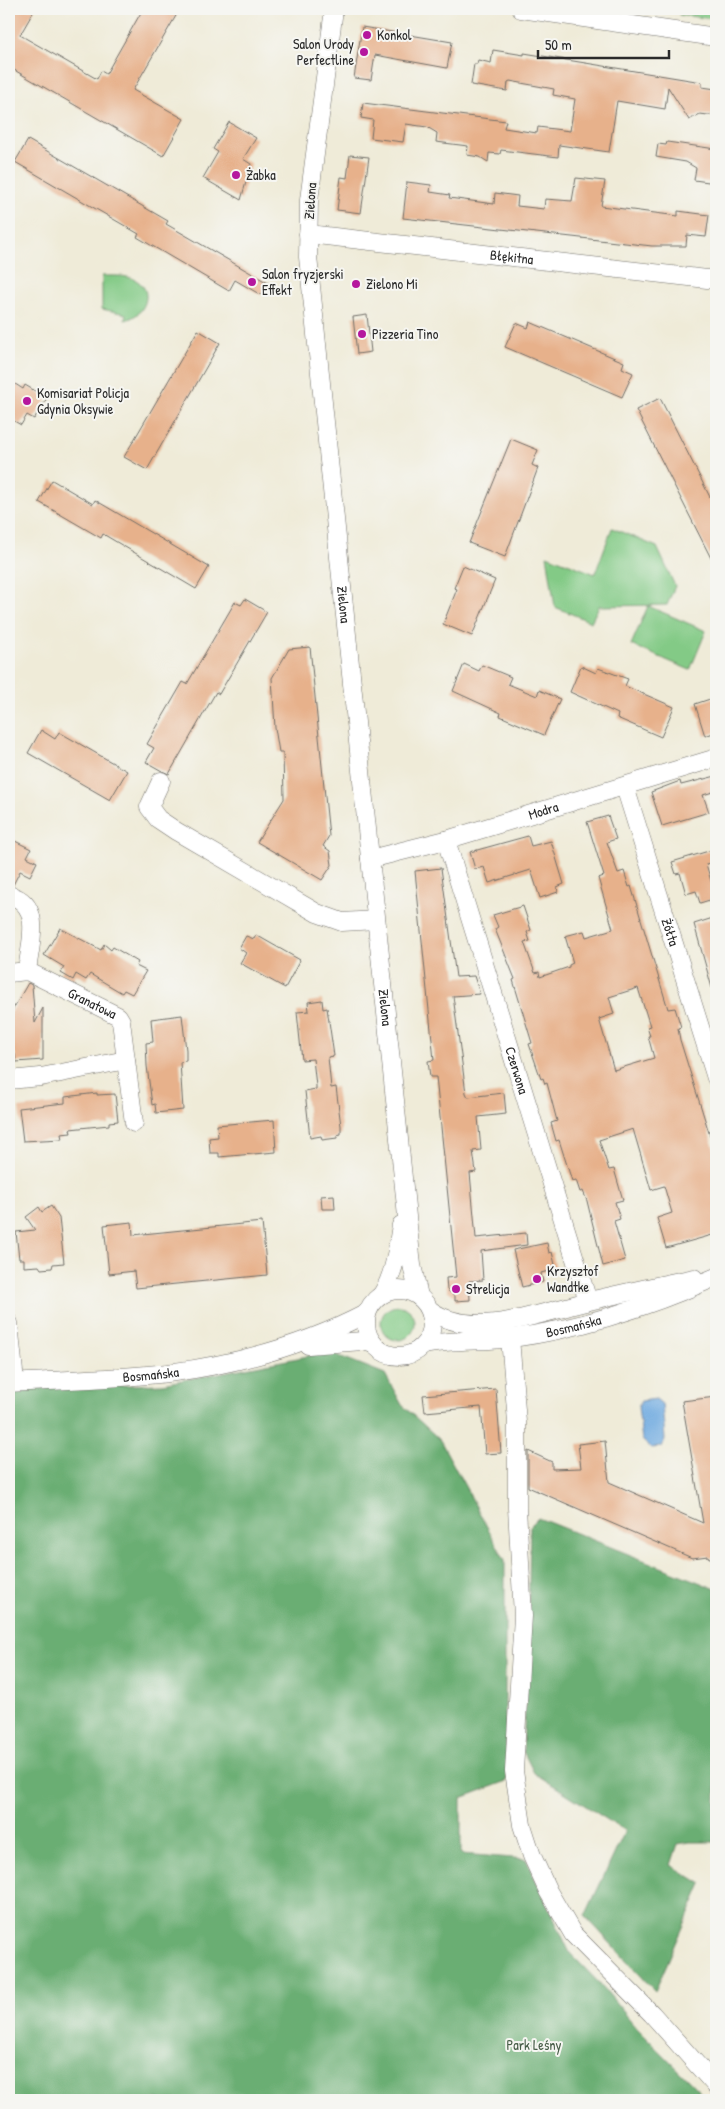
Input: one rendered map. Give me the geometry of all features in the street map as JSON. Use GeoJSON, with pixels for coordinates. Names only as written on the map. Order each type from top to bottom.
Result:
{"type":"FeatureCollection","features":[{"type":"Feature","properties":{"kind":"street","name":"Zielona"},"geometry":{"type":"LineString","coordinates":[[334,9],[310,192],[308,234],[310,285],[414,1283],[419,1296]]}},
{"type":"Feature","properties":{"kind":"street"},"geometry":{"type":"LineString","coordinates":[[520,9],[716,37]]}},
{"type":"Feature","properties":{"kind":"street","name":"Błękitna"},"geometry":{"type":"LineString","coordinates":[[308,234],[716,280]]}},
{"type":"Feature","properties":{"kind":"street","name":"Modra"},"geometry":{"type":"LineString","coordinates":[[370,859],[446,840],[626,787],[716,758]]}},
{"type":"Feature","properties":{"kind":"street"},"geometry":{"type":"LineString","coordinates":[[161,781],[149,807],[158,819],[176,831],[317,913],[342,922],[376,920]]}},
{"type":"Feature","properties":{"kind":"street","name":"Żółta"},"geometry":{"type":"LineString","coordinates":[[626,787],[716,1078]]}},
{"type":"Feature","properties":{"kind":"street","name":"Czerwona"},"geometry":{"type":"LineString","coordinates":[[446,840],[588,1301]]}},
{"type":"Feature","properties":{"kind":"street"},"geometry":{"type":"LineString","coordinates":[[9,895],[26,903],[32,920],[27,971],[9,973]]}},
{"type":"Feature","properties":{"kind":"street","name":"Granatowa"},"geometry":{"type":"LineString","coordinates":[[27,971],[118,1016],[121,1021],[134,1123]]}},
{"type":"Feature","properties":{"kind":"street"},"geometry":{"type":"LineString","coordinates":[[9,1080],[41,1077],[126,1060]]}},
{"type":"Feature","properties":{"kind":"street","name":"Zielona"},"geometry":{"type":"LineString","coordinates":[[382,1294],[395,1265],[406,1200]]}},
{"type":"Feature","properties":{"kind":"street","name":"Bosmańska"},"geometry":{"type":"LineString","coordinates":[[430,1310],[437,1316],[449,1319],[491,1323],[519,1319],[588,1301],[716,1275]]}},
{"type":"Feature","properties":{"kind":"street","name":"Bosmańska"},"geometry":{"type":"LineString","coordinates":[[424,1345],[447,1340],[510,1338],[600,1318],[688,1290],[716,1275]]}},
{"type":"Feature","properties":{"kind":"street"},"geometry":{"type":"LineString","coordinates":[[401,1290],[419,1296],[430,1310],[432,1324],[424,1345],[408,1355],[398,1356],[389,1355],[373,1344],[366,1329],[367,1313],[382,1294],[401,1290]]}},
{"type":"Feature","properties":{"kind":"street","name":"Bosmańska"},"geometry":{"type":"LineString","coordinates":[[290,1347],[367,1313]]}},
{"type":"Feature","properties":{"kind":"street"},"geometry":{"type":"LineString","coordinates":[[9,1324],[12,1382]]}},
{"type":"Feature","properties":{"kind":"street"},"geometry":{"type":"LineString","coordinates":[[510,1338],[517,1422],[517,1508],[523,1616],[514,1771],[522,1825],[532,1856],[544,1882],[573,1934],[652,2014],[716,2086]]}},
{"type":"Feature","properties":{"kind":"street","name":"Bosmańska"},"geometry":{"type":"LineString","coordinates":[[12,1382],[168,1373],[290,1347],[363,1341],[373,1344]]}},
{"type":"Feature","properties":{"kind":"green space"},"geometry":{"type":"Polygon","coordinates":[[[680,9],[716,9],[716,19],[679,15],[680,9]]]}},
{"type":"Feature","properties":{"kind":"green space"},"geometry":{"type":"Polygon","coordinates":[[[102,276],[127,277],[141,284],[145,289],[146,296],[145,302],[138,313],[132,318],[125,320],[126,314],[102,309],[102,276]]]}},
{"type":"Feature","properties":{"kind":"green space"},"geometry":{"type":"Polygon","coordinates":[[[612,528],[657,547],[675,586],[667,605],[599,606],[591,622],[555,607],[547,555],[595,574],[612,528]]]}},
{"type":"Feature","properties":{"kind":"green space"},"geometry":{"type":"Polygon","coordinates":[[[648,606],[706,631],[690,670],[631,645],[648,606]]]}},
{"type":"Feature","properties":{"kind":"green space"},"geometry":{"type":"Polygon","coordinates":[[[398,1306],[410,1311],[415,1323],[410,1335],[398,1340],[386,1335],[381,1323],[386,1311],[398,1306]]]}},
{"type":"Feature","properties":{"kind":"green space","name":"Park Leśny"},"geometry":{"type":"Polygon","coordinates":[[[329,1352],[385,1374],[402,1405],[440,1440],[505,1560],[507,1781],[461,1798],[461,1854],[526,1859],[570,1953],[603,1987],[636,2027],[709,2100],[9,2100],[9,1389],[162,1384],[329,1352]]]}},
{"type":"Feature","properties":{"kind":"green space"},"geometry":{"type":"Polygon","coordinates":[[[538,1518],[716,1589],[716,1842],[678,1844],[671,1865],[702,1884],[655,1991],[585,1916],[625,1831],[534,1773],[523,1751],[528,1645],[530,1526],[538,1518]]]}},
{"type":"Feature","properties":{"kind":"water"},"geometry":{"type":"Polygon","coordinates":[[[656,1399],[662,1404],[665,1439],[662,1447],[651,1448],[642,1440],[638,1407],[641,1401],[656,1399]]]}},
{"type":"Feature","properties":{"kind":"building"},"geometry":{"type":"Polygon","coordinates":[[[9,9],[35,9],[20,35],[97,79],[101,71],[106,74],[143,9],[167,9],[177,14],[133,90],[184,119],[163,156],[9,67],[9,9]]]}},
{"type":"Feature","properties":{"kind":"building"},"geometry":{"type":"Polygon","coordinates":[[[362,27],[452,42],[447,68],[375,55],[371,80],[354,78],[362,27]]]}},
{"type":"Feature","properties":{"kind":"building"},"geometry":{"type":"Polygon","coordinates":[[[493,50],[524,55],[524,53],[702,82],[702,87],[716,89],[716,116],[700,114],[689,120],[668,87],[665,109],[617,101],[609,152],[559,145],[558,157],[501,150],[500,154],[489,153],[488,162],[480,157],[467,155],[468,146],[436,142],[437,133],[427,127],[406,124],[403,142],[371,138],[373,120],[361,118],[363,103],[506,121],[504,128],[537,133],[538,127],[570,131],[575,99],[553,95],[554,89],[510,81],[508,82],[507,91],[471,85],[474,64],[477,64],[478,60],[491,63],[493,50]]]}},
{"type":"Feature","properties":{"kind":"building"},"geometry":{"type":"Polygon","coordinates":[[[229,122],[256,138],[243,159],[251,164],[241,200],[203,178],[218,152],[213,149],[229,122]]]}},
{"type":"Feature","properties":{"kind":"building"},"geometry":{"type":"Polygon","coordinates":[[[28,140],[168,221],[166,224],[268,283],[261,295],[235,280],[229,291],[137,237],[139,234],[15,162],[28,140]]]}},
{"type":"Feature","properties":{"kind":"building"},"geometry":{"type":"Polygon","coordinates":[[[667,142],[716,149],[716,183],[694,180],[696,168],[686,162],[656,157],[658,144],[666,145],[667,142]]]}},
{"type":"Feature","properties":{"kind":"building"},"geometry":{"type":"Polygon","coordinates":[[[350,155],[369,157],[361,213],[337,210],[341,177],[347,178],[350,155]]]}},
{"type":"Feature","properties":{"kind":"building"},"geometry":{"type":"Polygon","coordinates":[[[576,178],[605,181],[601,206],[678,216],[678,211],[709,215],[706,237],[687,235],[686,246],[652,246],[403,218],[407,182],[431,185],[430,192],[450,195],[449,198],[494,204],[495,193],[518,196],[517,206],[544,209],[545,199],[572,201],[576,178]]]}},
{"type":"Feature","properties":{"kind":"building","name":"Pizzeria Tino"},"geometry":{"type":"Polygon","coordinates":[[[367,315],[371,352],[357,354],[353,317],[367,315]]]}},
{"type":"Feature","properties":{"kind":"building"},"geometry":{"type":"Polygon","coordinates":[[[530,322],[624,362],[622,368],[633,373],[622,397],[505,347],[516,323],[528,328],[530,322]]]}},
{"type":"Feature","properties":{"kind":"building"},"geometry":{"type":"Polygon","coordinates":[[[198,330],[220,343],[147,470],[124,457],[198,330]]]}},
{"type":"Feature","properties":{"kind":"building","name":"Komisariat Policja Gdynia Oksywie"},"geometry":{"type":"Polygon","coordinates":[[[9,380],[23,389],[25,385],[47,398],[34,419],[27,415],[21,425],[9,418],[9,380]]]}},
{"type":"Feature","properties":{"kind":"building"},"geometry":{"type":"Polygon","coordinates":[[[660,398],[716,509],[716,568],[636,410],[660,398]]]}},
{"type":"Feature","properties":{"kind":"building"},"geometry":{"type":"Polygon","coordinates":[[[511,439],[538,450],[532,465],[538,468],[505,557],[469,543],[511,439]]]}},
{"type":"Feature","properties":{"kind":"building"},"geometry":{"type":"Polygon","coordinates":[[[52,480],[93,504],[95,500],[209,567],[196,589],[103,534],[101,538],[39,502],[52,480]]]}},
{"type":"Feature","properties":{"kind":"building"},"geometry":{"type":"Polygon","coordinates":[[[463,566],[495,580],[472,636],[443,624],[457,589],[454,588],[463,566]]]}},
{"type":"Feature","properties":{"kind":"building"},"geometry":{"type":"Polygon","coordinates":[[[245,599],[267,612],[219,694],[216,692],[169,774],[162,771],[146,762],[154,748],[147,744],[183,682],[187,684],[235,602],[241,605],[245,599]]]}},
{"type":"Feature","properties":{"kind":"building"},"geometry":{"type":"Polygon","coordinates":[[[310,647],[329,836],[323,846],[330,851],[332,865],[322,880],[257,842],[284,799],[283,752],[279,752],[275,728],[272,678],[289,649],[310,647]]]}},
{"type":"Feature","properties":{"kind":"building"},"geometry":{"type":"Polygon","coordinates":[[[464,664],[479,671],[482,665],[511,677],[508,684],[537,696],[539,690],[560,699],[544,735],[500,716],[501,713],[453,691],[464,664]]]}},
{"type":"Feature","properties":{"kind":"building"},"geometry":{"type":"Polygon","coordinates":[[[581,666],[596,673],[598,668],[628,679],[625,686],[674,707],[661,737],[617,718],[618,714],[570,692],[581,666]]]}},
{"type":"Feature","properties":{"kind":"building"},"geometry":{"type":"Polygon","coordinates":[[[716,697],[716,732],[705,736],[695,704],[716,697]]]}},
{"type":"Feature","properties":{"kind":"building"},"geometry":{"type":"Polygon","coordinates":[[[41,730],[55,739],[59,732],[127,771],[110,800],[28,753],[41,730]]]}},
{"type":"Feature","properties":{"kind":"building"},"geometry":{"type":"Polygon","coordinates":[[[716,776],[716,791],[703,795],[709,812],[662,826],[651,792],[680,781],[681,785],[716,776]]]}},
{"type":"Feature","properties":{"kind":"building"},"geometry":{"type":"Polygon","coordinates":[[[608,816],[616,839],[607,842],[618,873],[624,871],[629,887],[631,886],[668,1009],[675,1008],[681,1027],[678,1028],[680,1040],[716,1155],[716,1234],[666,1248],[657,1218],[672,1213],[664,1186],[651,1190],[633,1129],[599,1140],[609,1170],[614,1169],[623,1200],[615,1202],[620,1219],[614,1221],[625,1260],[603,1266],[587,1201],[583,1191],[580,1192],[576,1180],[572,1181],[559,1140],[556,1141],[551,1123],[557,1121],[547,1083],[545,1084],[543,1078],[541,1079],[529,1044],[532,1043],[513,980],[515,979],[495,929],[498,927],[493,915],[523,906],[531,930],[527,932],[530,941],[524,942],[535,973],[539,972],[540,977],[569,967],[573,963],[565,936],[584,931],[586,937],[613,929],[598,878],[604,876],[587,822],[608,816]],[[638,988],[609,997],[614,1014],[599,1019],[614,1070],[654,1058],[648,1036],[650,1036],[647,1027],[650,1026],[638,988]]]}},
{"type":"Feature","properties":{"kind":"building"},"geometry":{"type":"Polygon","coordinates":[[[528,836],[531,846],[551,841],[564,884],[557,887],[558,892],[540,898],[531,870],[489,883],[484,867],[475,869],[470,852],[528,836]]]}},
{"type":"Feature","properties":{"kind":"building"},"geometry":{"type":"Polygon","coordinates":[[[9,838],[31,849],[27,857],[37,862],[30,876],[20,871],[13,885],[9,885],[9,838]]]}},
{"type":"Feature","properties":{"kind":"building"},"geometry":{"type":"Polygon","coordinates":[[[712,850],[715,861],[706,864],[716,898],[700,903],[696,891],[686,894],[680,873],[676,874],[672,862],[712,850]]]}},
{"type":"Feature","properties":{"kind":"building"},"geometry":{"type":"Polygon","coordinates":[[[441,868],[456,977],[474,976],[480,994],[453,996],[466,1093],[468,1097],[504,1093],[506,1114],[478,1117],[481,1150],[473,1151],[476,1172],[470,1173],[476,1238],[526,1233],[527,1245],[481,1251],[483,1280],[469,1281],[470,1300],[455,1301],[455,1296],[447,1290],[446,1278],[456,1277],[436,1077],[430,1077],[428,1061],[434,1060],[415,871],[441,868]]]}},
{"type":"Feature","properties":{"kind":"building"},"geometry":{"type":"Polygon","coordinates":[[[713,918],[716,929],[716,987],[712,988],[694,924],[713,918]]]}},
{"type":"Feature","properties":{"kind":"building"},"geometry":{"type":"Polygon","coordinates":[[[60,928],[101,950],[104,944],[111,950],[113,947],[138,962],[136,966],[146,971],[132,994],[124,990],[122,993],[90,974],[86,980],[76,974],[73,980],[61,973],[64,967],[44,955],[60,928]]]}},
{"type":"Feature","properties":{"kind":"building"},"geometry":{"type":"Polygon","coordinates":[[[256,935],[300,960],[285,988],[240,963],[246,953],[239,948],[246,936],[254,939],[256,935]]]}},
{"type":"Feature","properties":{"kind":"building"},"geometry":{"type":"Polygon","coordinates":[[[28,983],[32,985],[35,1023],[43,1008],[43,1060],[16,1062],[15,1053],[12,1053],[9,1016],[28,983]]]}},
{"type":"Feature","properties":{"kind":"building"},"geometry":{"type":"Polygon","coordinates":[[[322,1000],[323,1009],[327,1008],[334,1056],[328,1057],[331,1088],[336,1087],[341,1134],[337,1135],[337,1138],[322,1140],[321,1136],[310,1138],[305,1091],[316,1089],[316,1086],[313,1059],[302,1060],[297,1012],[309,1011],[308,1002],[322,1000]]]}},
{"type":"Feature","properties":{"kind":"building"},"geometry":{"type":"Polygon","coordinates":[[[182,1015],[186,1050],[186,1061],[180,1062],[183,1110],[156,1113],[155,1104],[152,1105],[147,1066],[146,1043],[153,1042],[151,1019],[182,1015]]]}},
{"type":"Feature","properties":{"kind":"building"},"geometry":{"type":"Polygon","coordinates":[[[97,1093],[97,1095],[115,1094],[118,1121],[109,1122],[109,1125],[70,1129],[71,1133],[61,1134],[62,1139],[23,1141],[19,1108],[65,1103],[65,1097],[97,1093]]]}},
{"type":"Feature","properties":{"kind":"building"},"geometry":{"type":"Polygon","coordinates":[[[274,1120],[276,1152],[219,1157],[219,1153],[210,1153],[209,1138],[218,1137],[217,1125],[274,1120]]]}},
{"type":"Feature","properties":{"kind":"building"},"geometry":{"type":"Polygon","coordinates":[[[334,1195],[335,1209],[322,1209],[321,1196],[334,1195]]]}},
{"type":"Feature","properties":{"kind":"building"},"geometry":{"type":"Polygon","coordinates":[[[51,1206],[59,1218],[64,1263],[53,1264],[52,1268],[41,1269],[39,1266],[24,1267],[24,1259],[19,1259],[16,1232],[35,1230],[26,1217],[39,1207],[42,1212],[51,1206]]]}},
{"type":"Feature","properties":{"kind":"building"},"geometry":{"type":"Polygon","coordinates":[[[132,1222],[133,1235],[262,1222],[267,1275],[136,1288],[134,1271],[109,1274],[104,1225],[132,1222]]]}},
{"type":"Feature","properties":{"kind":"building"},"geometry":{"type":"Polygon","coordinates":[[[547,1243],[549,1253],[552,1252],[556,1269],[541,1273],[543,1282],[522,1287],[513,1250],[547,1243]]]}},
{"type":"Feature","properties":{"kind":"building"},"geometry":{"type":"Polygon","coordinates":[[[496,1389],[501,1453],[485,1454],[481,1407],[425,1412],[423,1395],[496,1389]]]}},
{"type":"Feature","properties":{"kind":"building"},"geometry":{"type":"Polygon","coordinates":[[[716,1397],[716,1557],[692,1558],[528,1487],[528,1451],[552,1462],[552,1469],[581,1468],[578,1444],[605,1441],[609,1482],[703,1523],[682,1401],[716,1397]]]}},
{"type":"Feature","properties":{"kind":"place","name":"Konkol"},"geometry":{"type":"Point","coordinates":[367,35]}},
{"type":"Feature","properties":{"kind":"place","name":"Salon Urody Perfectline"},"geometry":{"type":"Point","coordinates":[364,52]}},
{"type":"Feature","properties":{"kind":"place","name":"Żabka"},"geometry":{"type":"Point","coordinates":[236,175]}},
{"type":"Feature","properties":{"kind":"place","name":"Salon fryzjerski Effekt"},"geometry":{"type":"Point","coordinates":[252,282]}},
{"type":"Feature","properties":{"kind":"place","name":"Zielono Mi"},"geometry":{"type":"Point","coordinates":[356,284]}},
{"type":"Feature","properties":{"kind":"place","name":"Pizzeria Tino"},"geometry":{"type":"Point","coordinates":[362,334]}},
{"type":"Feature","properties":{"kind":"place","name":"Komisariat Policja Gdynia Oksywie"},"geometry":{"type":"Point","coordinates":[27,401]}},
{"type":"Feature","properties":{"kind":"place","name":"Krzysztof Wandtke"},"geometry":{"type":"Point","coordinates":[537,1279]}},
{"type":"Feature","properties":{"kind":"place","name":"Strelicja"},"geometry":{"type":"Point","coordinates":[456,1289]}}]}
